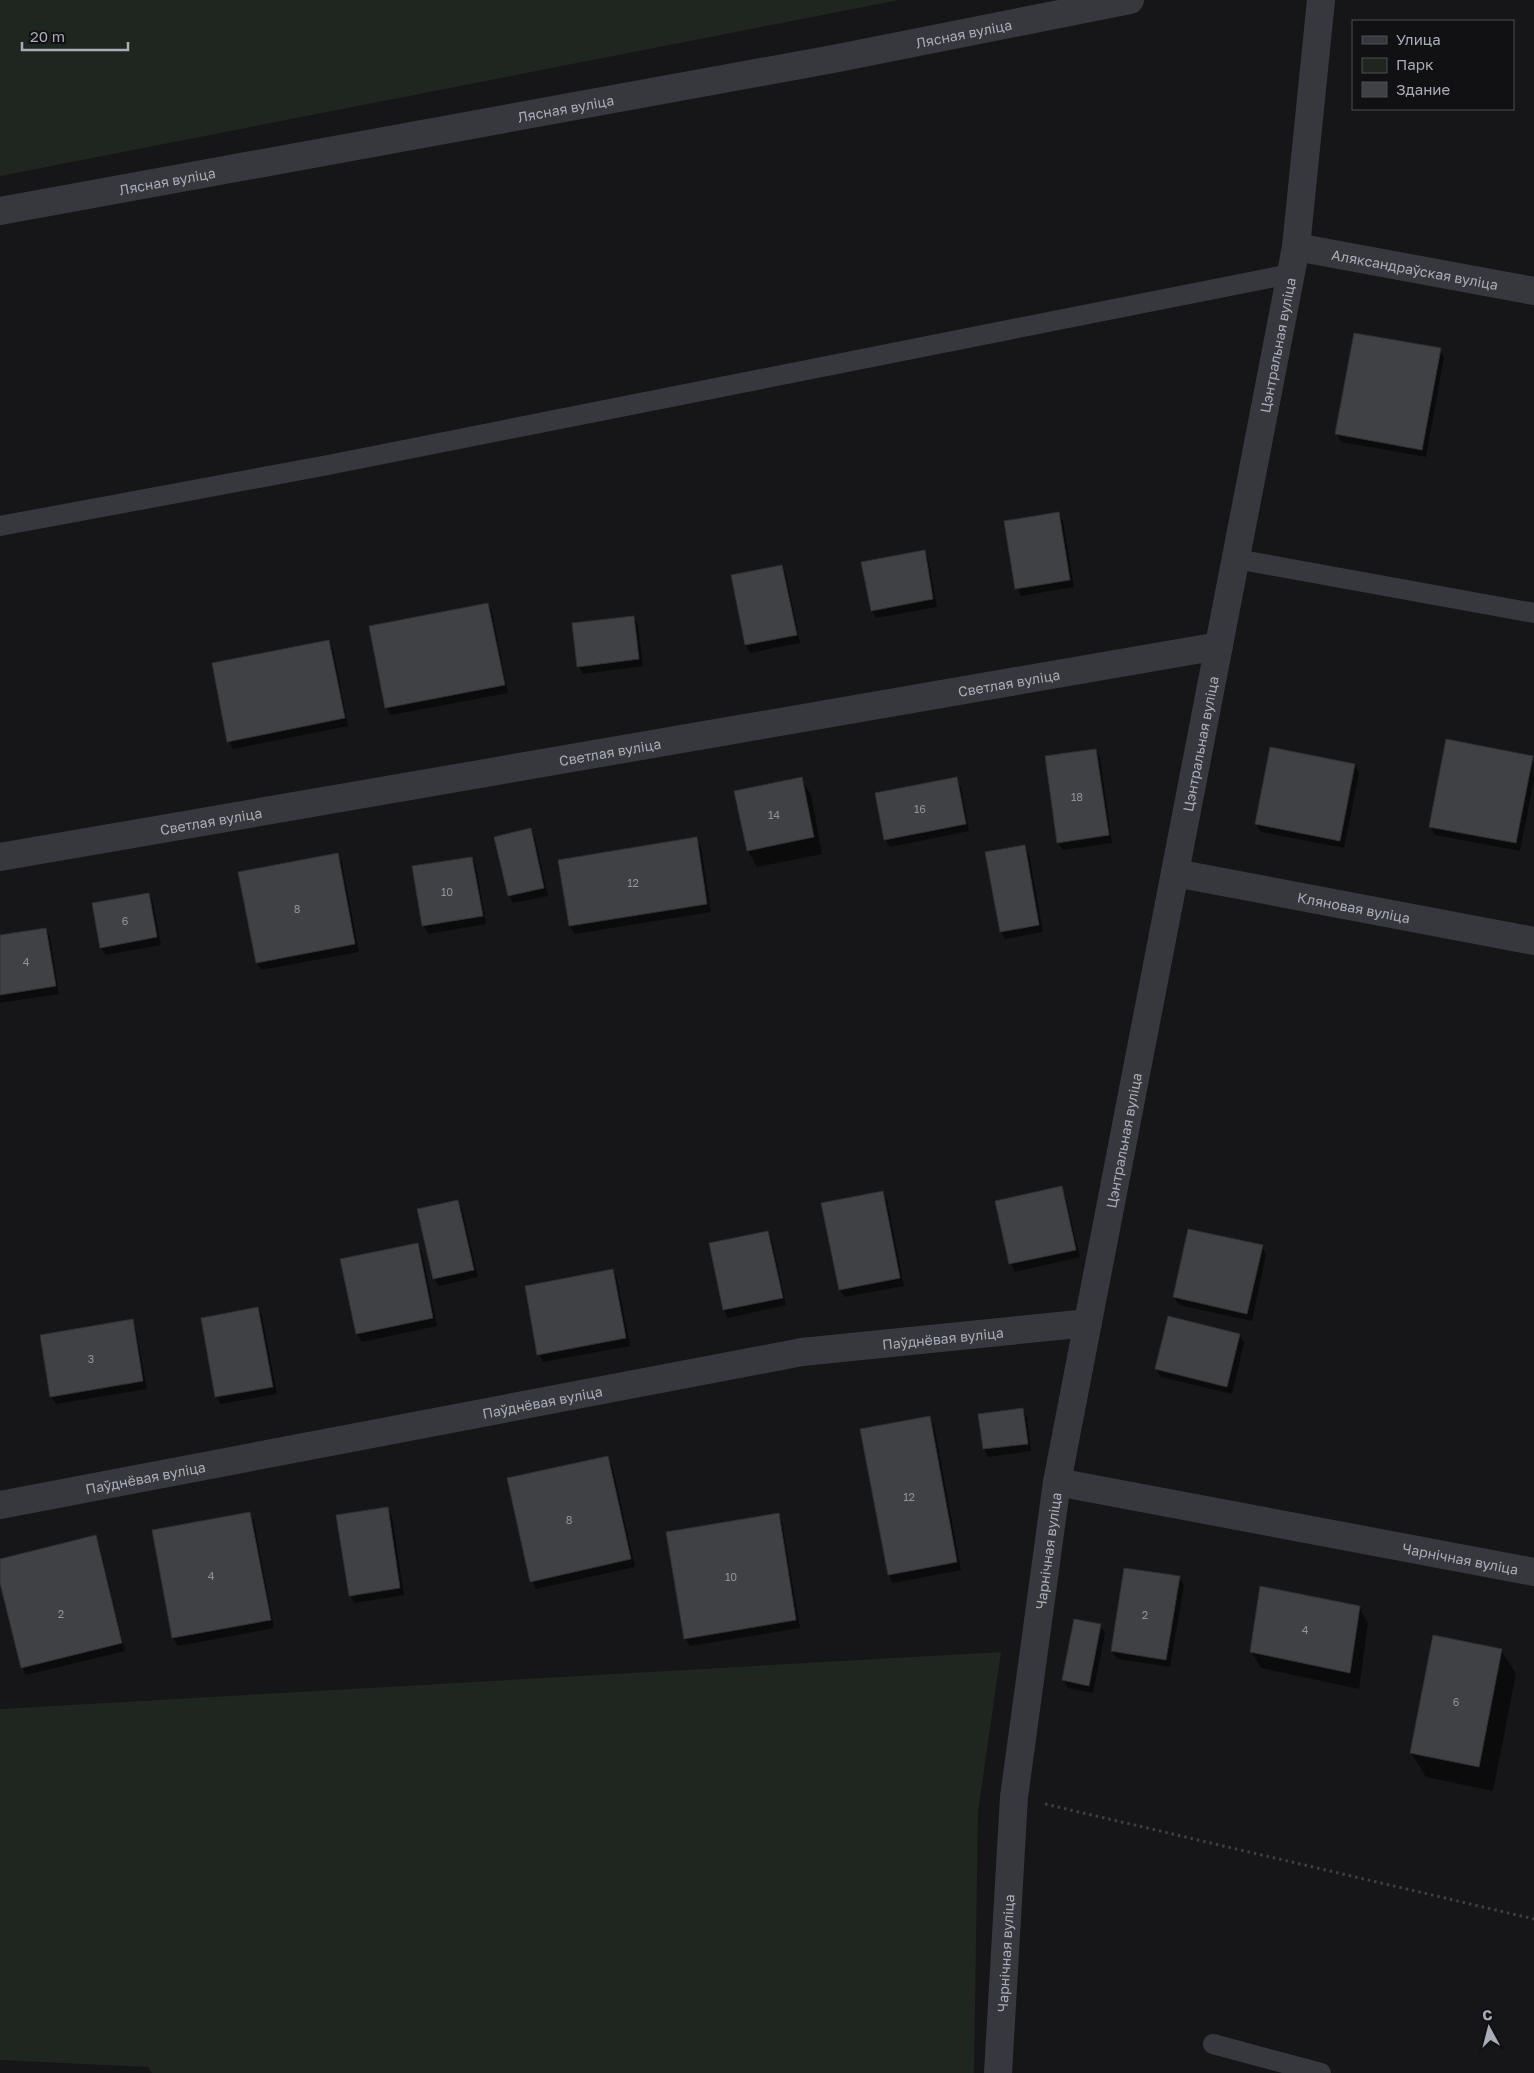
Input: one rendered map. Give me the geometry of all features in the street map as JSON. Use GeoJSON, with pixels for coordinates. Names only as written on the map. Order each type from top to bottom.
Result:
{"type":"FeatureCollection","features":[{"type":"Feature","properties":{"kind":"street","name":"Лясная вуліца"},"geometry":{"type":"LineString","coordinates":[[0,211],[823,61],[1130,0]]}},
{"type":"Feature","properties":{"kind":"street","name":"Цэнтральная вуліца"},"geometry":{"type":"LineString","coordinates":[[1057,1482],[1296,246],[1321,0]]}},
{"type":"Feature","properties":{"kind":"street","name":"Аляксандраўская вуліца"},"geometry":{"type":"LineString","coordinates":[[1296,246],[1534,291]]}},
{"type":"Feature","properties":{"kind":"street","name":"Светлая вуліца"},"geometry":{"type":"LineString","coordinates":[[0,857],[1219,646]]}},
{"type":"Feature","properties":{"kind":"street","name":"Кляновая вуліца"},"geometry":{"type":"LineString","coordinates":[[1175,873],[1534,941]]}},
{"type":"Feature","properties":{"kind":"street","name":"Паўднёвая вуліца"},"geometry":{"type":"LineString","coordinates":[[0,1505],[802,1352],[1088,1323]]}},
{"type":"Feature","properties":{"kind":"street","name":"Чарнічная вуліца"},"geometry":{"type":"LineString","coordinates":[[998,2073],[1014,1797],[1057,1482],[1534,1572]]}},
{"type":"Feature","properties":{"kind":"lane"},"geometry":{"type":"LineString","coordinates":[[0,526],[328,465],[1290,274]]}},
{"type":"Feature","properties":{"kind":"lane"},"geometry":{"type":"LineString","coordinates":[[1236,559],[1534,613]]}},
{"type":"Feature","properties":{"kind":"lane"},"geometry":{"type":"LineString","coordinates":[[1212,2044],[1321,2073]]}},
{"type":"Feature","properties":{"kind":"path"},"geometry":{"type":"LineString","coordinates":[[1014,1797],[1534,1919]]}},
{"type":"Feature","properties":{"kind":"green space"},"geometry":{"type":"Polygon","coordinates":[[[0,0],[899,0],[0,176],[0,0]]]}},
{"type":"Feature","properties":{"kind":"green space"},"geometry":{"type":"Polygon","coordinates":[[[1001,1652],[978,1812],[974,2073],[152,2073],[148,2067],[0,2060],[0,1709],[1001,1652]]]}},
{"type":"Feature","properties":{"kind":"building"},"geometry":{"type":"Polygon","coordinates":[[[1354,333],[1441,348],[1422,450],[1335,434],[1354,333]]]}},
{"type":"Feature","properties":{"kind":"building"},"geometry":{"type":"Polygon","coordinates":[[[1059,512],[1070,580],[1015,589],[1004,521],[1059,512]]]}},
{"type":"Feature","properties":{"kind":"building"},"geometry":{"type":"Polygon","coordinates":[[[925,550],[933,599],[871,611],[861,562],[925,550]]]}},
{"type":"Feature","properties":{"kind":"building"},"geometry":{"type":"Polygon","coordinates":[[[782,565],[797,635],[745,645],[731,575],[782,565]]]}},
{"type":"Feature","properties":{"kind":"building"},"geometry":{"type":"Polygon","coordinates":[[[488,603],[505,685],[385,708],[369,626],[488,603]]]}},
{"type":"Feature","properties":{"kind":"building"},"geometry":{"type":"Polygon","coordinates":[[[634,616],[639,659],[577,667],[572,623],[634,616]]]}},
{"type":"Feature","properties":{"kind":"building"},"geometry":{"type":"Polygon","coordinates":[[[329,640],[345,718],[227,742],[212,663],[329,640]]]}},
{"type":"Feature","properties":{"kind":"building"},"geometry":{"type":"Polygon","coordinates":[[[1446,739],[1533,756],[1516,843],[1429,827],[1446,739]]]}},
{"type":"Feature","properties":{"kind":"building"},"geometry":{"type":"Polygon","coordinates":[[[1270,747],[1355,764],[1340,841],[1255,824],[1270,747]]]}},
{"type":"Feature","properties":{"kind":"building"},"geometry":{"type":"Polygon","coordinates":[[[1096,749],[1109,835],[1057,843],[1045,756],[1096,749]]]}},
{"type":"Feature","properties":{"kind":"building"},"geometry":{"type":"Polygon","coordinates":[[[802,777],[814,837],[747,851],[734,791],[802,777]]]}},
{"type":"Feature","properties":{"kind":"building"},"geometry":{"type":"Polygon","coordinates":[[[957,777],[966,824],[884,840],[875,793],[957,777]]]}},
{"type":"Feature","properties":{"kind":"building"},"geometry":{"type":"Polygon","coordinates":[[[531,828],[544,888],[508,896],[494,837],[531,828]]]}},
{"type":"Feature","properties":{"kind":"building"},"geometry":{"type":"Polygon","coordinates":[[[697,837],[707,904],[569,926],[558,860],[697,837]]]}},
{"type":"Feature","properties":{"kind":"building"},"geometry":{"type":"Polygon","coordinates":[[[1025,845],[1039,925],[1000,932],[985,852],[1025,845]]]}},
{"type":"Feature","properties":{"kind":"building"},"geometry":{"type":"Polygon","coordinates":[[[338,853],[355,944],[256,963],[238,872],[338,853]]]}},
{"type":"Feature","properties":{"kind":"building"},"geometry":{"type":"Polygon","coordinates":[[[472,857],[483,916],[422,926],[412,866],[472,857]]]}},
{"type":"Feature","properties":{"kind":"building"},"geometry":{"type":"Polygon","coordinates":[[[149,893],[157,937],[100,948],[92,903],[149,893]]]}},
{"type":"Feature","properties":{"kind":"building"},"geometry":{"type":"Polygon","coordinates":[[[46,928],[56,986],[0,995],[0,935],[46,928]]]}},
{"type":"Feature","properties":{"kind":"building"},"geometry":{"type":"Polygon","coordinates":[[[1062,1186],[1076,1250],[1009,1264],[995,1201],[1062,1186]]]}},
{"type":"Feature","properties":{"kind":"building"},"geometry":{"type":"Polygon","coordinates":[[[883,1191],[900,1278],[839,1290],[821,1203],[883,1191]]]}},
{"type":"Feature","properties":{"kind":"building"},"geometry":{"type":"Polygon","coordinates":[[[458,1200],[474,1270],[433,1279],[417,1209],[458,1200]]]}},
{"type":"Feature","properties":{"kind":"building"},"geometry":{"type":"Polygon","coordinates":[[[1188,1229],[1263,1245],[1247,1314],[1173,1297],[1188,1229]]]}},
{"type":"Feature","properties":{"kind":"building"},"geometry":{"type":"Polygon","coordinates":[[[768,1231],[783,1298],[723,1310],[709,1243],[768,1231]]]}},
{"type":"Feature","properties":{"kind":"building"},"geometry":{"type":"Polygon","coordinates":[[[418,1243],[433,1318],[356,1334],[340,1259],[418,1243]]]}},
{"type":"Feature","properties":{"kind":"building"},"geometry":{"type":"Polygon","coordinates":[[[613,1269],[626,1338],[537,1355],[525,1286],[613,1269]]]}},
{"type":"Feature","properties":{"kind":"building"},"geometry":{"type":"Polygon","coordinates":[[[258,1307],[273,1387],[215,1397],[201,1318],[258,1307]]]}},
{"type":"Feature","properties":{"kind":"building"},"geometry":{"type":"Polygon","coordinates":[[[1168,1316],[1240,1334],[1227,1387],[1155,1369],[1168,1316]]]}},
{"type":"Feature","properties":{"kind":"building"},"geometry":{"type":"Polygon","coordinates":[[[133,1319],[143,1381],[50,1397],[40,1335],[133,1319]]]}},
{"type":"Feature","properties":{"kind":"building"},"geometry":{"type":"Polygon","coordinates":[[[1023,1408],[1028,1444],[983,1449],[978,1414],[1023,1408]]]}},
{"type":"Feature","properties":{"kind":"building"},"geometry":{"type":"Polygon","coordinates":[[[930,1416],[957,1562],[888,1575],[860,1429],[930,1416]]]}},
{"type":"Feature","properties":{"kind":"building"},"geometry":{"type":"Polygon","coordinates":[[[608,1456],[631,1559],[530,1582],[507,1478],[608,1456]]]}},
{"type":"Feature","properties":{"kind":"building"},"geometry":{"type":"Polygon","coordinates":[[[388,1507],[400,1588],[349,1596],[336,1515],[388,1507]]]}},
{"type":"Feature","properties":{"kind":"building"},"geometry":{"type":"Polygon","coordinates":[[[250,1512],[271,1620],[172,1638],[152,1530],[250,1512]]]}},
{"type":"Feature","properties":{"kind":"building"},"geometry":{"type":"Polygon","coordinates":[[[779,1513],[796,1620],[684,1639],[666,1532],[779,1513]]]}},
{"type":"Feature","properties":{"kind":"building"},"geometry":{"type":"Polygon","coordinates":[[[96,1535],[122,1643],[21,1668],[0,1583],[0,1559],[96,1535]]]}},
{"type":"Feature","properties":{"kind":"building"},"geometry":{"type":"Polygon","coordinates":[[[1124,1568],[1180,1576],[1166,1660],[1111,1651],[1124,1568]]]}},
{"type":"Feature","properties":{"kind":"building"},"geometry":{"type":"Polygon","coordinates":[[[1260,1586],[1360,1606],[1350,1673],[1250,1652],[1260,1586]]]}},
{"type":"Feature","properties":{"kind":"building"},"geometry":{"type":"Polygon","coordinates":[[[1074,1619],[1101,1624],[1089,1686],[1062,1680],[1074,1619]]]}},
{"type":"Feature","properties":{"kind":"building"},"geometry":{"type":"Polygon","coordinates":[[[1433,1635],[1502,1649],[1479,1767],[1410,1753],[1433,1635]]]}}]}
